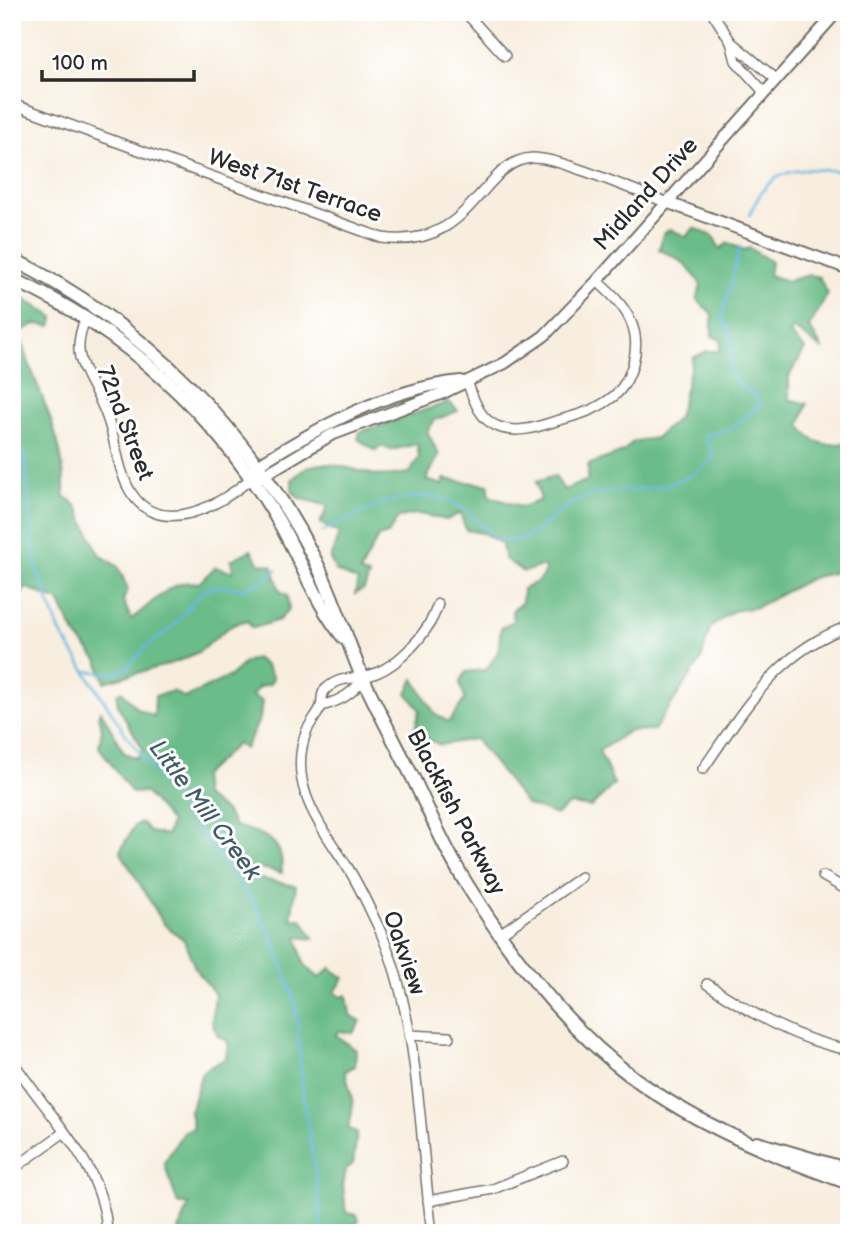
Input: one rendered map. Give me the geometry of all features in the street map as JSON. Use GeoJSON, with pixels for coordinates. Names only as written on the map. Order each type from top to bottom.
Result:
{"type":"FeatureCollection","features":[{"type":"Feature","properties":{"kind":"main road","name":"Blackfish Parkway"},"geometry":{"type":"LineString","coordinates":[[12,259],[87,302],[152,351],[210,408],[256,466],[315,560],[341,616],[348,644],[363,678],[464,880],[500,934],[564,1013],[633,1077],[693,1116],[772,1155],[849,1183]]}},
{"type":"Feature","properties":{"kind":"main road","name":"Blackfish Parkway"},"geometry":{"type":"LineString","coordinates":[[12,279],[86,318],[151,366],[179,392],[219,436],[278,520],[331,623],[348,644]]}},
{"type":"Feature","properties":{"kind":"main road","name":"Blackfish Parkway"},"geometry":{"type":"LineString","coordinates":[[743,1140],[776,1146],[849,1170]]}},
{"type":"Feature","properties":{"kind":"street"},"geometry":{"type":"LineString","coordinates":[[465,12],[505,56]]}},
{"type":"Feature","properties":{"kind":"street"},"geometry":{"type":"LineString","coordinates":[[712,12],[730,41],[736,61],[764,92]]}},
{"type":"Feature","properties":{"kind":"street","name":"Midland Drive"},"geometry":{"type":"LineString","coordinates":[[249,480],[264,478],[331,435],[467,381],[505,363],[530,347],[597,281],[837,12]]}},
{"type":"Feature","properties":{"kind":"street"},"geometry":{"type":"LineString","coordinates":[[730,41],[740,46],[776,79]]}},
{"type":"Feature","properties":{"kind":"street","name":"West 71st Terrace"},"geometry":{"type":"LineString","coordinates":[[12,104],[382,238],[408,239],[438,231],[465,212],[505,169],[532,158],[552,162],[666,202]]}},
{"type":"Feature","properties":{"kind":"street"},"geometry":{"type":"LineString","coordinates":[[666,202],[849,269]]}},
{"type":"Feature","properties":{"kind":"street"},"geometry":{"type":"LineString","coordinates":[[467,381],[477,408],[484,417],[498,427],[515,430],[529,430],[589,411],[612,398],[631,369],[635,332],[620,303],[597,281]]}},
{"type":"Feature","properties":{"kind":"street","name":"72nd Street"},"geometry":{"type":"LineString","coordinates":[[86,318],[78,339],[77,352],[103,404],[127,485],[136,500],[151,509],[179,516],[211,506],[249,480]]}},
{"type":"Feature","properties":{"kind":"street","name":"Midland Drive"},"geometry":{"type":"LineString","coordinates":[[256,466],[319,428],[365,409],[438,383],[467,381]]}},
{"type":"Feature","properties":{"kind":"street"},"geometry":{"type":"LineString","coordinates":[[249,480],[256,466]]}},
{"type":"Feature","properties":{"kind":"street","name":"Oakview"},"geometry":{"type":"LineString","coordinates":[[321,705],[335,703],[356,690],[363,678],[397,659],[421,640],[438,604]]}},
{"type":"Feature","properties":{"kind":"street"},"geometry":{"type":"LineString","coordinates":[[703,769],[750,701],[781,665],[829,634],[849,626]]}},
{"type":"Feature","properties":{"kind":"street","name":"Oakview"},"geometry":{"type":"LineString","coordinates":[[363,678],[345,677],[322,694],[321,705],[307,730],[300,776],[305,798],[358,885],[389,952],[409,1035],[432,1233]]}},
{"type":"Feature","properties":{"kind":"street"},"geometry":{"type":"LineString","coordinates":[[823,876],[849,891]]}},
{"type":"Feature","properties":{"kind":"street"},"geometry":{"type":"LineString","coordinates":[[500,934],[581,877]]}},
{"type":"Feature","properties":{"kind":"street"},"geometry":{"type":"LineString","coordinates":[[707,984],[744,1009],[787,1030],[849,1050]]}},
{"type":"Feature","properties":{"kind":"street"},"geometry":{"type":"LineString","coordinates":[[409,1035],[449,1037]]}},
{"type":"Feature","properties":{"kind":"street"},"geometry":{"type":"LineString","coordinates":[[12,1059],[93,1174],[102,1197],[107,1233]]}},
{"type":"Feature","properties":{"kind":"street"},"geometry":{"type":"LineString","coordinates":[[12,1170],[63,1133]]}},
{"type":"Feature","properties":{"kind":"street"},"geometry":{"type":"LineString","coordinates":[[428,1201],[493,1189],[563,1161]]}},
{"type":"Feature","properties":{"kind":"green space"},"geometry":{"type":"Polygon","coordinates":[[[694,228],[713,236],[720,249],[728,243],[744,250],[750,248],[771,262],[769,275],[787,281],[809,275],[819,277],[828,294],[809,327],[823,350],[793,328],[790,334],[805,349],[789,376],[789,399],[807,404],[800,425],[810,437],[827,444],[849,442],[849,569],[811,578],[757,607],[733,611],[710,628],[701,660],[654,730],[629,731],[599,751],[614,784],[591,807],[570,804],[556,815],[527,805],[475,739],[440,745],[414,732],[420,710],[407,693],[414,679],[435,714],[449,722],[465,699],[460,683],[466,672],[486,670],[498,652],[501,628],[513,621],[512,611],[522,602],[523,589],[539,581],[546,570],[542,566],[523,572],[504,558],[502,544],[483,533],[466,530],[460,513],[447,520],[413,514],[398,518],[388,534],[378,537],[360,572],[369,576],[364,589],[355,594],[358,581],[336,571],[330,559],[339,533],[320,523],[328,506],[299,498],[292,491],[292,480],[311,466],[321,464],[342,466],[380,476],[410,473],[419,457],[417,444],[391,450],[381,446],[376,451],[358,439],[360,432],[449,402],[458,411],[435,420],[427,431],[439,455],[426,480],[443,485],[444,479],[489,485],[489,496],[521,507],[541,500],[536,482],[555,476],[564,490],[588,480],[588,465],[623,452],[633,442],[656,438],[678,418],[693,358],[707,351],[720,351],[721,340],[712,336],[712,314],[697,300],[701,285],[683,263],[659,250],[663,234],[670,229],[686,237],[694,228]]]}},
{"type":"Feature","properties":{"kind":"green space"},"geometry":{"type":"Polygon","coordinates":[[[12,292],[54,317],[51,326],[35,324],[19,332],[55,432],[64,474],[64,495],[77,506],[99,554],[118,567],[128,589],[123,600],[131,619],[171,588],[189,582],[199,583],[215,567],[233,572],[231,560],[251,550],[260,564],[272,565],[280,591],[287,595],[289,609],[279,620],[253,628],[247,621],[240,622],[187,657],[105,682],[98,661],[75,634],[59,601],[25,587],[12,618],[12,292]]]}},
{"type":"Feature","properties":{"kind":"green space"},"geometry":{"type":"Polygon","coordinates":[[[256,658],[266,666],[273,678],[270,684],[259,687],[252,696],[262,701],[260,718],[245,749],[237,744],[202,776],[204,796],[225,811],[235,826],[262,835],[274,843],[281,856],[282,873],[256,867],[256,878],[296,886],[291,919],[302,919],[314,939],[297,937],[304,964],[319,978],[330,968],[344,978],[335,992],[341,997],[347,995],[350,1015],[361,1021],[353,1033],[339,1031],[336,1035],[356,1050],[355,1066],[345,1071],[353,1105],[348,1128],[357,1133],[353,1164],[346,1169],[343,1186],[346,1213],[357,1215],[359,1221],[345,1233],[182,1233],[179,1230],[189,1204],[178,1204],[164,1163],[184,1131],[193,1128],[190,1112],[202,1072],[226,1058],[228,1041],[218,1036],[212,1022],[215,994],[195,968],[184,940],[164,924],[120,851],[135,825],[142,823],[150,832],[167,835],[171,822],[145,792],[132,793],[99,747],[102,729],[98,716],[101,711],[124,753],[137,758],[143,749],[118,706],[117,694],[122,691],[137,709],[154,716],[155,696],[173,691],[185,698],[232,675],[245,662],[256,658]]]}},
{"type":"Feature","properties":{"kind":"waterway"},"geometry":{"type":"LineString","coordinates":[[750,215],[764,189],[773,180],[794,171],[821,170],[837,171],[848,185],[843,217],[849,221]]}},
{"type":"Feature","properties":{"kind":"waterway"},"geometry":{"type":"LineString","coordinates":[[322,532],[393,500],[431,497],[449,501],[467,511],[497,538],[520,540],[581,499],[616,491],[667,485],[699,471],[714,457],[705,436],[731,428],[760,405],[754,394],[741,387],[731,373],[731,336],[722,318],[740,247]]}},
{"type":"Feature","properties":{"kind":"waterway","name":"Little Mill Creek"},"geometry":{"type":"LineString","coordinates":[[12,425],[26,464],[35,564],[60,632],[127,736],[252,900],[275,943],[296,1006],[303,1095],[322,1233]]}},
{"type":"Feature","properties":{"kind":"waterway"},"geometry":{"type":"LineString","coordinates":[[87,671],[112,674],[126,669],[146,647],[172,628],[202,591],[217,586],[243,589],[260,582],[277,570]]}}]}
